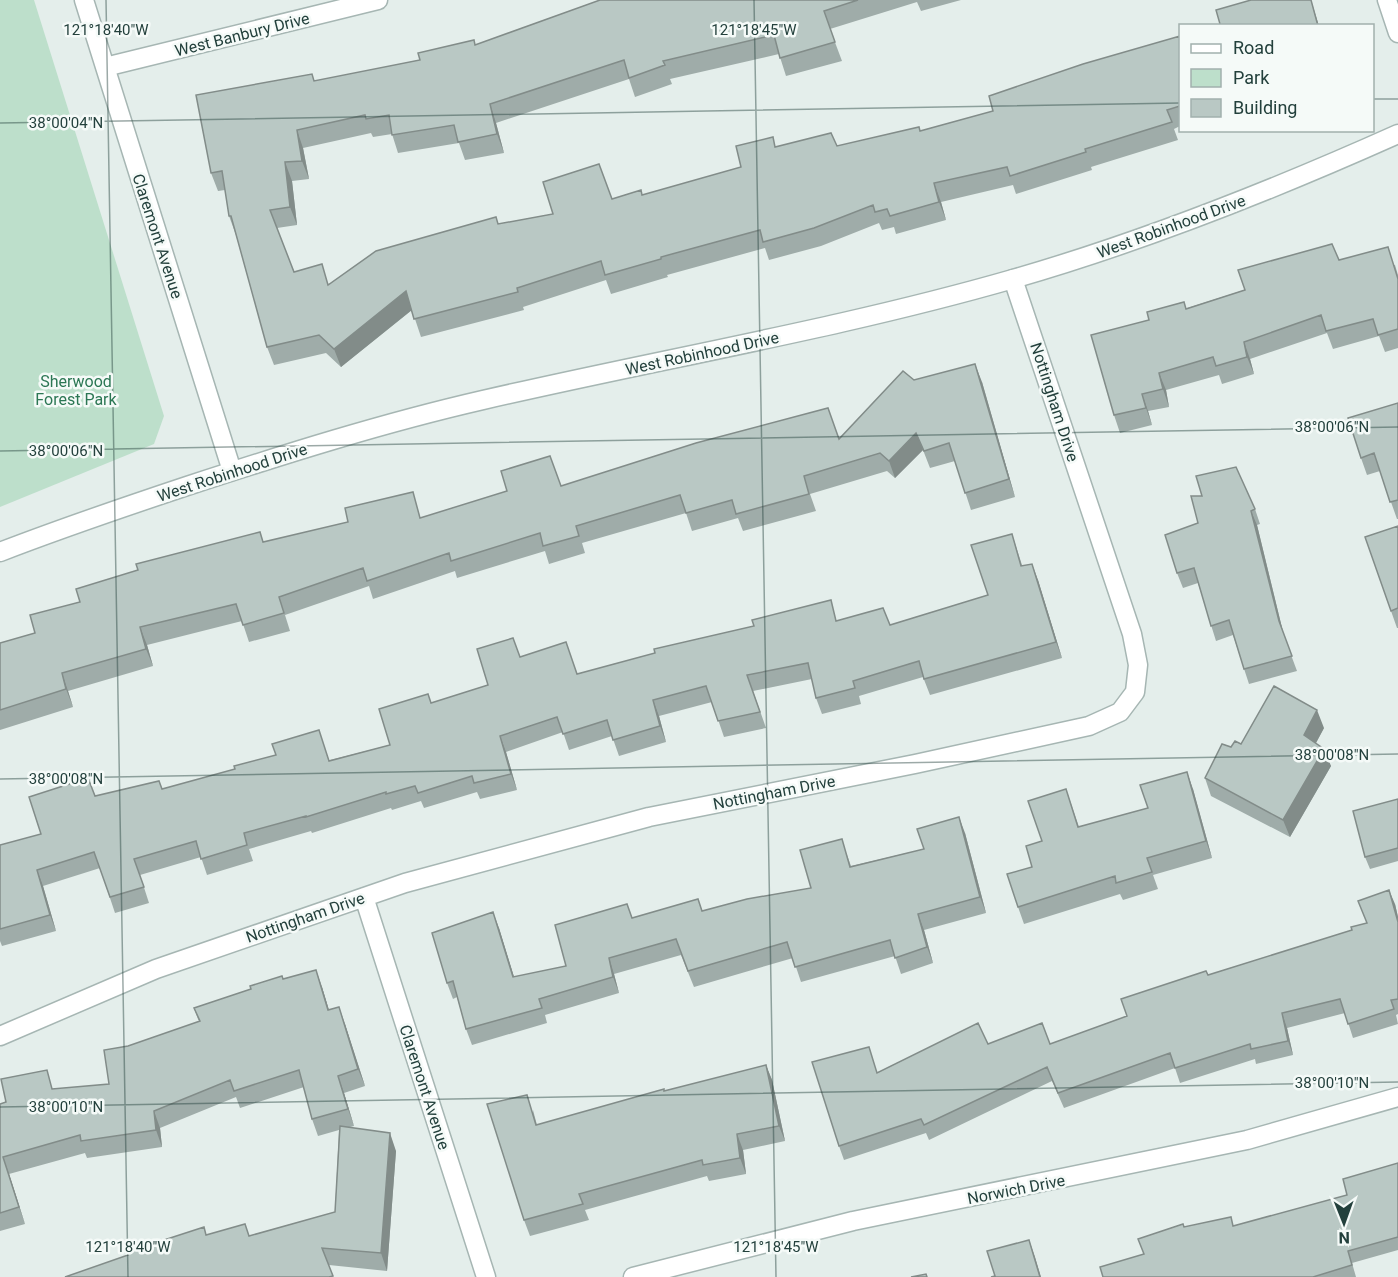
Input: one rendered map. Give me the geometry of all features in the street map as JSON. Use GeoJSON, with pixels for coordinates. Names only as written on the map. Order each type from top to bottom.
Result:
{"type":"FeatureCollection","features":[{"type":"Feature","properties":{"kind":"street","name":"Claremont Avenue"},"geometry":{"type":"LineString","coordinates":[[84,0],[232,471]]}},
{"type":"Feature","properties":{"kind":"street","name":"West Banbury Drive"},"geometry":{"type":"LineString","coordinates":[[105,67],[378,0]]}},
{"type":"Feature","properties":{"kind":"street"},"geometry":{"type":"LineString","coordinates":[[1387,0],[1398,33]]}},
{"type":"Feature","properties":{"kind":"street","name":"West Robinhood Drive"},"geometry":{"type":"LineString","coordinates":[[0,552],[59,529],[267,459],[344,436],[482,400],[856,320],[1013,279],[1121,245],[1270,190],[1398,134]]}},
{"type":"Feature","properties":{"kind":"street","name":"Nottingham Drive"},"geometry":{"type":"LineString","coordinates":[[0,1036],[156,969],[405,883],[649,817],[915,764],[1089,726],[1120,712],[1135,692],[1138,665],[1132,634],[1013,279]]}},
{"type":"Feature","properties":{"kind":"street","name":"Claremont Avenue"},"geometry":{"type":"LineString","coordinates":[[364,897],[486,1277]]}},
{"type":"Feature","properties":{"kind":"street","name":"Norwich Drive"},"geometry":{"type":"LineString","coordinates":[[633,1277],[853,1221],[1247,1140],[1398,1097]]}},
{"type":"Feature","properties":{"kind":"green space","name":"Sherwood Forest Park"},"geometry":{"type":"Polygon","coordinates":[[[0,0],[34,0],[164,416],[154,444],[0,507],[0,0]]]}},
{"type":"Feature","properties":{"kind":"building"},"geometry":{"type":"Polygon","coordinates":[[[600,0],[858,0],[824,11],[835,42],[780,58],[774,35],[663,61],[665,65],[629,78],[624,60],[490,104],[497,134],[458,142],[454,125],[392,135],[389,115],[366,119],[365,115],[297,130],[302,161],[285,162],[290,207],[270,210],[294,272],[322,264],[328,285],[376,251],[496,217],[498,224],[553,214],[543,182],[599,164],[612,199],[641,190],[642,195],[741,167],[736,146],[773,137],[775,147],[831,133],[837,146],[919,127],[920,131],[993,111],[989,96],[1083,64],[1179,36],[1179,106],[1167,110],[1172,122],[1085,149],[1086,152],[1010,176],[1007,167],[934,183],[939,202],[890,216],[887,209],[875,212],[873,205],[814,228],[763,242],[760,230],[605,275],[601,261],[517,288],[518,292],[414,319],[406,291],[334,349],[319,335],[267,347],[231,216],[229,216],[222,171],[211,173],[196,95],[312,74],[314,81],[420,60],[418,53],[474,40],[475,45],[600,0]]]}},
{"type":"Feature","properties":{"kind":"building"},"geometry":{"type":"Polygon","coordinates":[[[1251,0],[1311,0],[1317,24],[1220,24],[1216,10],[1251,0]]]}},
{"type":"Feature","properties":{"kind":"building"},"geometry":{"type":"Polygon","coordinates":[[[1332,244],[1339,260],[1388,247],[1398,279],[1398,329],[1378,335],[1373,319],[1326,331],[1321,315],[1244,342],[1247,357],[1216,366],[1213,357],[1159,373],[1163,389],[1142,394],[1146,408],[1114,415],[1091,335],[1149,320],[1147,312],[1184,302],[1186,309],[1245,290],[1238,270],[1332,244]]]}},
{"type":"Feature","properties":{"kind":"building"},"geometry":{"type":"Polygon","coordinates":[[[975,364],[1009,479],[965,493],[949,443],[924,451],[916,433],[889,461],[880,453],[804,476],[809,494],[736,514],[732,500],[686,513],[680,495],[576,526],[579,536],[543,546],[540,533],[451,561],[449,553],[367,581],[363,568],[279,597],[284,613],[243,625],[236,604],[140,627],[146,649],[62,673],[66,689],[0,710],[0,643],[35,633],[30,615],[80,602],[76,589],[138,570],[136,564],[260,532],[263,542],[348,522],[345,508],[413,492],[420,518],[507,491],[501,471],[550,456],[561,486],[696,443],[828,408],[839,439],[903,371],[914,380],[975,364]]]}},
{"type":"Feature","properties":{"kind":"building"},"geometry":{"type":"Polygon","coordinates":[[[1398,403],[1398,500],[1390,502],[1374,453],[1361,458],[1348,418],[1398,403]]]}},
{"type":"Feature","properties":{"kind":"building"},"geometry":{"type":"Polygon","coordinates":[[[1236,467],[1255,509],[1251,511],[1279,621],[1292,656],[1244,669],[1229,620],[1211,626],[1194,568],[1177,573],[1165,535],[1198,523],[1191,496],[1202,496],[1196,476],[1236,467]]]}},
{"type":"Feature","properties":{"kind":"building"},"geometry":{"type":"Polygon","coordinates":[[[1398,526],[1398,608],[1391,611],[1365,537],[1398,526]]]}},
{"type":"Feature","properties":{"kind":"building"},"geometry":{"type":"Polygon","coordinates":[[[1012,534],[1021,566],[1032,564],[1056,642],[924,679],[919,661],[853,681],[855,688],[816,698],[808,663],[747,675],[760,712],[718,721],[706,686],[653,700],[660,726],[613,740],[607,720],[563,734],[557,717],[500,736],[511,774],[474,783],[472,776],[418,793],[415,786],[386,794],[386,792],[306,817],[244,833],[247,845],[201,859],[196,841],[134,859],[144,887],[110,897],[94,852],[37,870],[50,915],[0,929],[0,845],[41,834],[29,797],[88,778],[95,796],[159,781],[162,789],[276,755],[272,744],[319,730],[329,761],[390,745],[379,709],[428,694],[431,703],[488,685],[477,649],[513,638],[520,657],[566,642],[577,674],[655,653],[654,649],[754,626],[752,620],[831,600],[836,621],[883,608],[890,625],[988,595],[971,545],[1012,534]]]}},
{"type":"Feature","properties":{"kind":"building"},"geometry":{"type":"Polygon","coordinates":[[[1274,686],[1317,710],[1304,735],[1324,749],[1283,820],[1205,778],[1222,744],[1231,747],[1235,741],[1241,744],[1274,686]]]}},
{"type":"Feature","properties":{"kind":"building"},"geometry":{"type":"Polygon","coordinates":[[[1187,772],[1206,841],[1147,858],[1152,872],[1116,883],[1115,876],[1018,907],[1007,874],[1032,867],[1026,846],[1042,841],[1028,801],[1066,789],[1078,827],[1148,808],[1140,785],[1187,772]]]}},
{"type":"Feature","properties":{"kind":"building"},"geometry":{"type":"Polygon","coordinates":[[[1398,799],[1398,848],[1365,857],[1353,811],[1398,799]]]}},
{"type":"Feature","properties":{"kind":"building"},"geometry":{"type":"Polygon","coordinates":[[[959,817],[980,897],[918,914],[927,947],[895,958],[890,940],[795,967],[787,942],[688,971],[676,939],[609,958],[613,977],[539,999],[542,1008],[466,1029],[453,981],[447,983],[432,933],[493,912],[513,977],[566,966],[555,925],[627,904],[632,918],[698,899],[702,911],[747,899],[811,888],[800,850],[842,839],[850,867],[924,849],[917,829],[959,817]]]}},
{"type":"Feature","properties":{"kind":"building"},"geometry":{"type":"Polygon","coordinates":[[[1389,890],[1398,922],[1398,999],[1391,1000],[1394,1009],[1348,1024],[1340,999],[1282,1013],[1288,1041],[1251,1049],[1250,1044],[1175,1068],[1170,1053],[1058,1093],[1047,1067],[924,1125],[921,1119],[839,1146],[812,1062],[869,1047],[877,1073],[978,1023],[988,1044],[1042,1023],[1050,1044],[1127,1016],[1121,999],[1206,971],[1208,975],[1352,930],[1351,927],[1367,923],[1358,901],[1389,890]]]}},
{"type":"Feature","properties":{"kind":"building"},"geometry":{"type":"Polygon","coordinates":[[[316,970],[328,1010],[339,1007],[358,1069],[338,1076],[348,1109],[312,1119],[299,1070],[234,1091],[230,1080],[154,1111],[156,1130],[81,1141],[80,1135],[3,1157],[19,1207],[0,1213],[0,1104],[6,1102],[1,1079],[47,1070],[52,1089],[109,1084],[104,1050],[128,1046],[200,1021],[194,1008],[251,989],[250,986],[282,976],[283,979],[316,970]]]}},
{"type":"Feature","properties":{"kind":"building"},"geometry":{"type":"Polygon","coordinates":[[[766,1065],[779,1126],[737,1134],[740,1158],[703,1165],[702,1160],[579,1194],[583,1204],[524,1220],[487,1104],[527,1095],[536,1125],[664,1089],[664,1091],[766,1065]]]}},
{"type":"Feature","properties":{"kind":"building"},"geometry":{"type":"Polygon","coordinates":[[[340,1126],[390,1133],[381,1253],[322,1248],[333,1276],[329,1277],[65,1277],[128,1255],[127,1252],[204,1227],[206,1235],[245,1224],[249,1236],[335,1212],[340,1126]]]}},
{"type":"Feature","properties":{"kind":"building"},"geometry":{"type":"Polygon","coordinates":[[[1398,1163],[1398,1237],[1348,1251],[1352,1265],[1313,1277],[1103,1277],[1100,1267],[1144,1254],[1138,1239],[1183,1224],[1184,1227],[1231,1217],[1233,1226],[1347,1195],[1343,1179],[1398,1163]]]}},
{"type":"Feature","properties":{"kind":"building"},"geometry":{"type":"Polygon","coordinates":[[[1029,1240],[1040,1277],[991,1277],[995,1276],[987,1251],[1029,1240]]]}},
{"type":"Feature","properties":{"kind":"building"},"geometry":{"type":"Polygon","coordinates":[[[926,1274],[927,1277],[911,1277],[926,1274]]]}}]}
